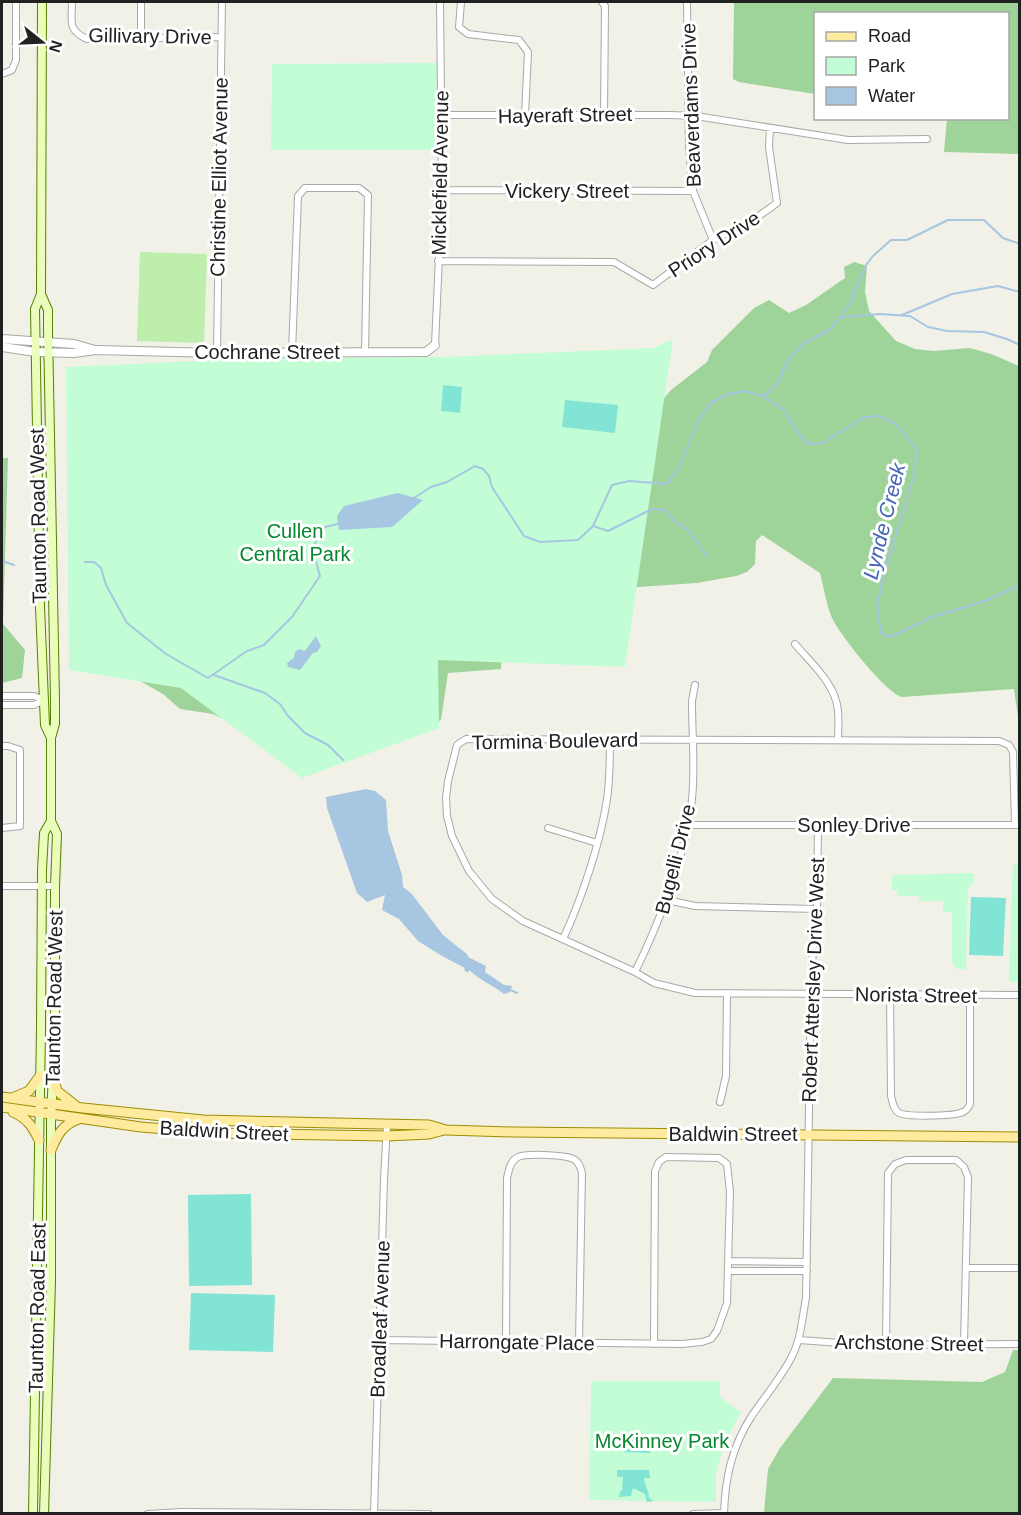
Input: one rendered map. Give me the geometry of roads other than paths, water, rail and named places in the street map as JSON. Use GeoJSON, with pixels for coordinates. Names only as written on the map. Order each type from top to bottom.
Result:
{"type":"FeatureCollection","features":[{"type":"Feature","properties":{"kind":"main road","name":"Taunton Road West"},"geometry":{"type":"LineString","coordinates":[[42,2],[41,294],[35,309],[44,700],[45,725],[51,738]]}},
{"type":"Feature","properties":{"kind":"main road","name":"Taunton Road West"},"geometry":{"type":"LineString","coordinates":[[41,294],[48,310],[49,341],[55,700],[55,724],[51,738],[51,821],[57,834],[52,1104]]}},
{"type":"Feature","properties":{"kind":"main road","name":"Taunton Road West"},"geometry":{"type":"LineString","coordinates":[[39,1102],[44,833],[51,821]]}},
{"type":"Feature","properties":{"kind":"main road"},"geometry":{"type":"LineString","coordinates":[[6,1098],[29,1091],[40,1076]]}},
{"type":"Feature","properties":{"kind":"main road"},"geometry":{"type":"LineString","coordinates":[[51,1150],[65,1125],[82,1113],[57,1091],[53,1077]]}},
{"type":"Feature","properties":{"kind":"main road","name":"Baldwin Street"},"geometry":{"type":"LineString","coordinates":[[6,1098],[52,1104],[82,1113],[213,1133],[387,1136],[429,1134],[447,1130]]}},
{"type":"Feature","properties":{"kind":"main road","name":"Taunton Road East"},"geometry":{"type":"LineString","coordinates":[[33,1514],[39,1102]]}},
{"type":"Feature","properties":{"kind":"main road","name":"Taunton Road East"},"geometry":{"type":"LineString","coordinates":[[44,1514],[51,1281],[52,1104]]}},
{"type":"Feature","properties":{"kind":"main road"},"geometry":{"type":"LineString","coordinates":[[2,1108],[23,1117],[30,1123],[39,1140]]}},
{"type":"Feature","properties":{"kind":"main road","name":"Baldwin Street"},"geometry":{"type":"LineString","coordinates":[[2,1108],[51,1115],[82,1113],[224,1121],[429,1125],[447,1130],[514,1132],[1020,1137]]}},
{"type":"Feature","properties":{"kind":"street"},"geometry":{"type":"LineString","coordinates":[[2,74],[12,70],[16,60],[16,2]]}},
{"type":"Feature","properties":{"kind":"street","name":"Gillivary Drive"},"geometry":{"type":"LineString","coordinates":[[72,2],[72,27],[77,34],[87,39],[221,37]]}},
{"type":"Feature","properties":{"kind":"street"},"geometry":{"type":"LineString","coordinates":[[141,2],[141,38]]}},
{"type":"Feature","properties":{"kind":"street","name":"Christine Elliot Avenue"},"geometry":{"type":"LineString","coordinates":[[218,353],[222,2]]}},
{"type":"Feature","properties":{"kind":"street","name":"Micklefield Avenue"},"geometry":{"type":"LineString","coordinates":[[435,345],[442,190],[440,2]]}},
{"type":"Feature","properties":{"kind":"street"},"geometry":{"type":"LineString","coordinates":[[460,2],[459,27],[468,34],[519,40],[525,46],[528,52],[525,116]]}},
{"type":"Feature","properties":{"kind":"street"},"geometry":{"type":"LineString","coordinates":[[602,2],[605,6],[604,115]]}},
{"type":"Feature","properties":{"kind":"street","name":"Beaverdams Drive"},"geometry":{"type":"LineString","coordinates":[[687,2],[688,116],[693,191],[713,240]]}},
{"type":"Feature","properties":{"kind":"street","name":"Hayeraft Street"},"geometry":{"type":"LineString","coordinates":[[442,115],[688,116],[849,140],[927,139]]}},
{"type":"Feature","properties":{"kind":"street","name":"Priory Drive"},"geometry":{"type":"LineString","coordinates":[[438,261],[614,262],[652,285],[713,240],[749,223],[777,203],[769,147],[770,128]]}},
{"type":"Feature","properties":{"kind":"street"},"geometry":{"type":"LineString","coordinates":[[292,352],[298,196],[305,188],[359,188],[368,195],[364,352]]}},
{"type":"Feature","properties":{"kind":"street","name":"Vickery Street"},"geometry":{"type":"LineString","coordinates":[[442,190],[693,191]]}},
{"type":"Feature","properties":{"kind":"street","name":"Cochrane Street"},"geometry":{"type":"LineString","coordinates":[[2,339],[49,341],[96,350]]}},
{"type":"Feature","properties":{"kind":"street","name":"Cochrane Street"},"geometry":{"type":"LineString","coordinates":[[2,347],[36,352],[74,353],[96,350],[218,353],[426,352],[435,345]]}},
{"type":"Feature","properties":{"kind":"street"},"geometry":{"type":"LineString","coordinates":[[795,644],[832,690],[838,709],[838,740]]}},
{"type":"Feature","properties":{"kind":"street","name":"Bugelli Drive"},"geometry":{"type":"LineString","coordinates":[[635,972],[658,925],[688,825],[692,798],[692,701],[695,685]]}},
{"type":"Feature","properties":{"kind":"street"},"geometry":{"type":"LineString","coordinates":[[2,696],[34,696],[44,700]]}},
{"type":"Feature","properties":{"kind":"street"},"geometry":{"type":"LineString","coordinates":[[2,705],[34,705],[44,700]]}},
{"type":"Feature","properties":{"kind":"street"},"geometry":{"type":"LineString","coordinates":[[563,939],[573,918],[597,843],[607,801],[610,739]]}},
{"type":"Feature","properties":{"kind":"street","name":"Tormina Boulevard"},"geometry":{"type":"LineString","coordinates":[[812,994],[695,993],[674,990],[654,983],[506,910],[479,885],[452,836],[447,816],[446,798],[457,745],[466,740],[999,741],[1009,745],[1013,752],[1017,825]]}},
{"type":"Feature","properties":{"kind":"street"},"geometry":{"type":"LineString","coordinates":[[2,746],[20,750],[21,779],[20,826],[2,828]]}},
{"type":"Feature","properties":{"kind":"street","name":"Sonley Drive"},"geometry":{"type":"LineString","coordinates":[[688,825],[1017,825]]}},
{"type":"Feature","properties":{"kind":"street","name":"Robert Attersley Drive West"},"geometry":{"type":"LineString","coordinates":[[724,1513],[729,1467],[737,1443],[750,1419],[790,1361],[799,1340],[806,1298],[808,1135],[813,949],[818,909],[818,825]]}},
{"type":"Feature","properties":{"kind":"street"},"geometry":{"type":"LineString","coordinates":[[548,828],[597,843]]}},
{"type":"Feature","properties":{"kind":"street"},"geometry":{"type":"LineString","coordinates":[[2,886],[55,886]]}},
{"type":"Feature","properties":{"kind":"street"},"geometry":{"type":"LineString","coordinates":[[667,900],[695,906],[818,909]]}},
{"type":"Feature","properties":{"kind":"street"},"geometry":{"type":"LineString","coordinates":[[720,1102],[726,1076],[727,993]]}},
{"type":"Feature","properties":{"kind":"street","name":"Norista Street"},"geometry":{"type":"LineString","coordinates":[[812,994],[1020,995]]}},
{"type":"Feature","properties":{"kind":"street"},"geometry":{"type":"LineString","coordinates":[[890,994],[891,1096],[897,1112],[915,1115],[960,1114],[968,1110],[970,1104],[970,996]]}},
{"type":"Feature","properties":{"kind":"street","name":"Broadleaf Avenue"},"geometry":{"type":"LineString","coordinates":[[374,1513],[387,1124]]}},
{"type":"Feature","properties":{"kind":"street"},"geometry":{"type":"LineString","coordinates":[[506,1343],[507,1178],[509,1166],[516,1158],[527,1155],[572,1158],[580,1165],[582,1173],[579,1343]]}},
{"type":"Feature","properties":{"kind":"street","name":"Harrongate Place"},"geometry":{"type":"LineString","coordinates":[[380,1341],[654,1344],[702,1342],[711,1339],[717,1331],[727,1304],[730,1192],[727,1164],[719,1158],[666,1157],[659,1162],[655,1171],[654,1344]]}},
{"type":"Feature","properties":{"kind":"street"},"geometry":{"type":"LineString","coordinates":[[886,1344],[888,1173],[895,1164],[906,1160],[957,1160],[964,1167],[968,1177],[964,1343]]}},
{"type":"Feature","properties":{"kind":"street"},"geometry":{"type":"LineString","coordinates":[[728,1261],[807,1262]]}},
{"type":"Feature","properties":{"kind":"street"},"geometry":{"type":"LineString","coordinates":[[966,1268],[1020,1268]]}},
{"type":"Feature","properties":{"kind":"street"},"geometry":{"type":"LineString","coordinates":[[728,1271],[807,1271]]}},
{"type":"Feature","properties":{"kind":"street","name":"Archstone Street"},"geometry":{"type":"LineString","coordinates":[[799,1340],[886,1344],[1020,1344]]}},
{"type":"Feature","properties":{"kind":"street"},"geometry":{"type":"LineString","coordinates":[[148,1514],[182,1512],[429,1514]]}},
{"type":"Feature","properties":{"kind":"street"},"geometry":{"type":"LineString","coordinates":[[693,1514],[724,1513]]}},
{"type":"Feature","properties":{"kind":"water"},"geometry":{"type":"Polygon","coordinates":[[[398,493],[423,500],[392,527],[339,530],[337,516],[344,506],[398,493]]]}},
{"type":"Feature","properties":{"kind":"water"},"geometry":{"type":"Polygon","coordinates":[[[316,636],[321,646],[317,652],[313,653],[300,670],[288,667],[287,663],[294,658],[295,652],[299,649],[305,651],[316,636]]]}},
{"type":"Feature","properties":{"kind":"water"},"geometry":{"type":"Polygon","coordinates":[[[366,789],[375,791],[386,800],[388,831],[402,875],[403,887],[411,893],[443,935],[468,957],[486,966],[485,972],[504,985],[512,986],[510,992],[504,994],[469,970],[468,973],[464,970],[465,968],[418,941],[399,919],[382,910],[385,895],[367,902],[357,893],[327,808],[326,797],[366,789]]]}},
{"type":"Feature","properties":{"kind":"waterway"},"geometry":{"type":"LineString","coordinates":[[763,396],[777,385],[787,361],[804,343],[830,330],[849,305],[866,265],[891,240],[907,240],[948,220],[984,220],[1003,238],[1020,244]]}},
{"type":"Feature","properties":{"kind":"waterway"},"geometry":{"type":"LineString","coordinates":[[902,315],[952,294],[998,286],[1020,292]]}},
{"type":"Feature","properties":{"kind":"waterway"},"geometry":{"type":"LineString","coordinates":[[841,317],[880,314],[910,316],[928,327],[947,331],[984,332],[1020,345]]}},
{"type":"Feature","properties":{"kind":"waterway","name":"Lynde Creek"},"geometry":{"type":"LineString","coordinates":[[414,498],[431,487],[447,482],[475,466],[483,469],[489,476],[492,487],[524,536],[540,542],[578,540],[593,526],[612,485],[629,481],[667,484],[679,468],[697,423],[710,403],[726,395],[743,391],[763,396],[784,410],[808,444],[822,443],[865,417],[879,416],[896,424],[916,449],[915,472],[882,582],[877,607],[881,633],[889,637],[895,635],[932,617],[985,601],[1020,585]]}},
{"type":"Feature","properties":{"kind":"waterway"},"geometry":{"type":"LineString","coordinates":[[593,526],[608,531],[652,509],[665,510],[673,520],[688,530],[708,557]]}},
{"type":"Feature","properties":{"kind":"waterway","name":"Lynde Creek"},"geometry":{"type":"LineString","coordinates":[[85,562],[94,562],[101,568],[106,585],[127,623],[166,654],[208,678],[247,651],[264,645],[292,617],[320,576],[312,548],[325,527],[338,524]]}},
{"type":"Feature","properties":{"kind":"waterway","name":"Lynde Creek"},"geometry":{"type":"LineString","coordinates":[[2,561],[14,565]]}},
{"type":"Feature","properties":{"kind":"waterway"},"geometry":{"type":"LineString","coordinates":[[214,675],[265,693],[280,704],[305,733],[328,745],[343,760]]}},
{"type":"Feature","properties":{"kind":"waterway"},"geometry":{"type":"LineString","coordinates":[[508,989],[517,993]]}},
{"type":"Feature","properties":{"kind":"park label","name":"Cullen Central Park"},"geometry":{"type":"Point","coordinates":[295,542]}},
{"type":"Feature","properties":{"kind":"park label","name":"McKinney Park"},"geometry":{"type":"Point","coordinates":[662,1441]}}]}
